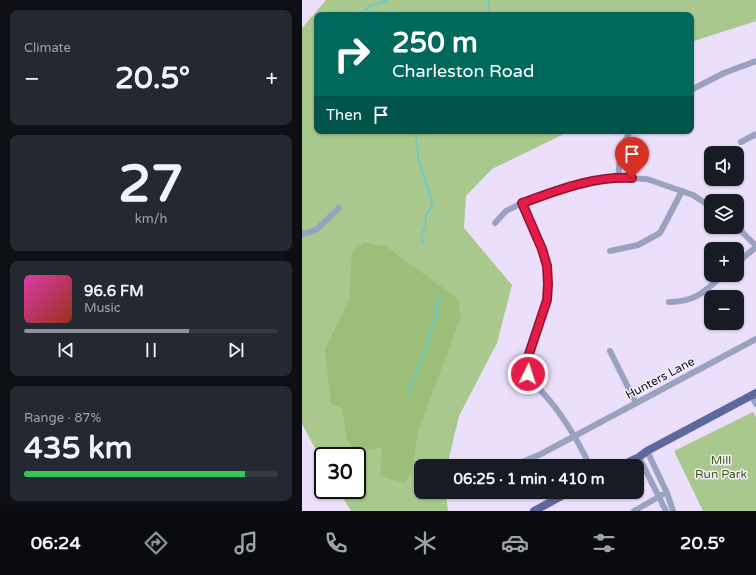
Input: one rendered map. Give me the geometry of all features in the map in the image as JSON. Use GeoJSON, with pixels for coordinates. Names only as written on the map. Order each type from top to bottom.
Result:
{"type":"FeatureCollection","features":[{"type":"Feature","properties":{"kind":"main road"},"geometry":{"type":"LineString","coordinates":[[634,459],[754,394]]}},
{"type":"Feature","properties":{"kind":"main road"},"geometry":{"type":"LineString","coordinates":[[534,511],[556,499]]}},
{"type":"Feature","properties":{"kind":"street"},"geometry":{"type":"LineString","coordinates":[[694,88],[724,73],[756,61]]}},
{"type":"Feature","properties":{"kind":"street"},"geometry":{"type":"LineString","coordinates":[[618,178],[621,150],[629,134]]}},
{"type":"Feature","properties":{"kind":"street"},"geometry":{"type":"LineString","coordinates":[[741,142],[756,134]]}},
{"type":"Feature","properties":{"kind":"street"},"geometry":{"type":"LineString","coordinates":[[495,223],[506,211],[522,203],[582,183],[618,178],[647,179],[693,195],[704,202]]}},
{"type":"Feature","properties":{"kind":"street"},"geometry":{"type":"LineString","coordinates":[[610,251],[638,245],[660,233],[682,191]]}},
{"type":"Feature","properties":{"kind":"street"},"geometry":{"type":"LineString","coordinates":[[522,203],[542,249],[547,266],[548,284],[547,300],[528,357],[526,368],[530,379],[559,411],[586,459]]}},
{"type":"Feature","properties":{"kind":"street"},"geometry":{"type":"LineString","coordinates":[[302,234],[316,230],[339,208]]}},
{"type":"Feature","properties":{"kind":"street"},"geometry":{"type":"LineString","coordinates":[[744,234],[756,246],[744,257]]}},
{"type":"Feature","properties":{"kind":"street"},"geometry":{"type":"LineString","coordinates":[[669,302],[690,300],[702,293],[715,282]]}},
{"type":"Feature","properties":{"kind":"street","name":"Hunters Lane"},"geometry":{"type":"LineString","coordinates":[[531,459],[756,339]]}},
{"type":"Feature","properties":{"kind":"street"},"geometry":{"type":"LineString","coordinates":[[610,351],[636,403]]}},
{"type":"Feature","properties":{"kind":"street"},"geometry":{"type":"LineString","coordinates":[[754,394],[756,404]]}},
{"type":"Feature","properties":{"kind":"street"},"geometry":{"type":"LineString","coordinates":[[647,451],[667,493],[673,511]]}},
{"type":"Feature","properties":{"kind":"street"},"geometry":{"type":"LineString","coordinates":[[638,457],[666,511]]}},
{"type":"Feature","properties":{"kind":"street"},"geometry":{"type":"LineString","coordinates":[[634,511],[667,493]]}},
{"type":"Feature","properties":{"kind":"green space"},"geometry":{"type":"Polygon","coordinates":[[[326,0],[756,0],[756,21],[694,41],[694,12],[316,12],[326,0]]]}},
{"type":"Feature","properties":{"kind":"green space"},"geometry":{"type":"Polygon","coordinates":[[[314,14],[314,134],[564,134],[492,169],[466,196],[464,228],[512,285],[497,343],[459,416],[449,459],[414,459],[414,499],[447,499],[448,511],[351,511],[344,499],[366,499],[366,447],[314,447],[302,424],[302,28],[314,14]]]}},
{"type":"Feature","properties":{"kind":"green space"},"geometry":{"type":"Polygon","coordinates":[[[364,242],[387,247],[458,299],[461,317],[418,431],[412,472],[405,483],[380,476],[382,448],[366,450],[366,447],[353,447],[347,440],[342,408],[331,404],[325,349],[349,300],[352,252],[364,242]]]}},
{"type":"Feature","properties":{"kind":"green space","name":"Mill Run Park"},"geometry":{"type":"Polygon","coordinates":[[[753,412],[756,417],[756,511],[703,511],[674,451],[753,412]]]}},
{"type":"Feature","properties":{"kind":"waterway"},"geometry":{"type":"LineString","coordinates":[[363,12],[370,6],[387,0]]}},
{"type":"Feature","properties":{"kind":"waterway"},"geometry":{"type":"LineString","coordinates":[[488,0],[490,12]]}},
{"type":"Feature","properties":{"kind":"waterway"},"geometry":{"type":"LineString","coordinates":[[415,134],[419,162],[431,198],[432,206],[426,216],[425,228],[421,236],[423,244]]}},
{"type":"Feature","properties":{"kind":"waterway"},"geometry":{"type":"LineString","coordinates":[[408,393],[426,347],[434,321],[437,317],[436,307],[441,300],[441,293]]}},
{"type":"Feature","properties":{"kind":"route"},"geometry":{"type":"LineString","coordinates":[[528,374],[526,363],[547,300],[548,284],[547,266],[542,249],[522,203],[582,183],[618,178],[632,178]]}}]}
